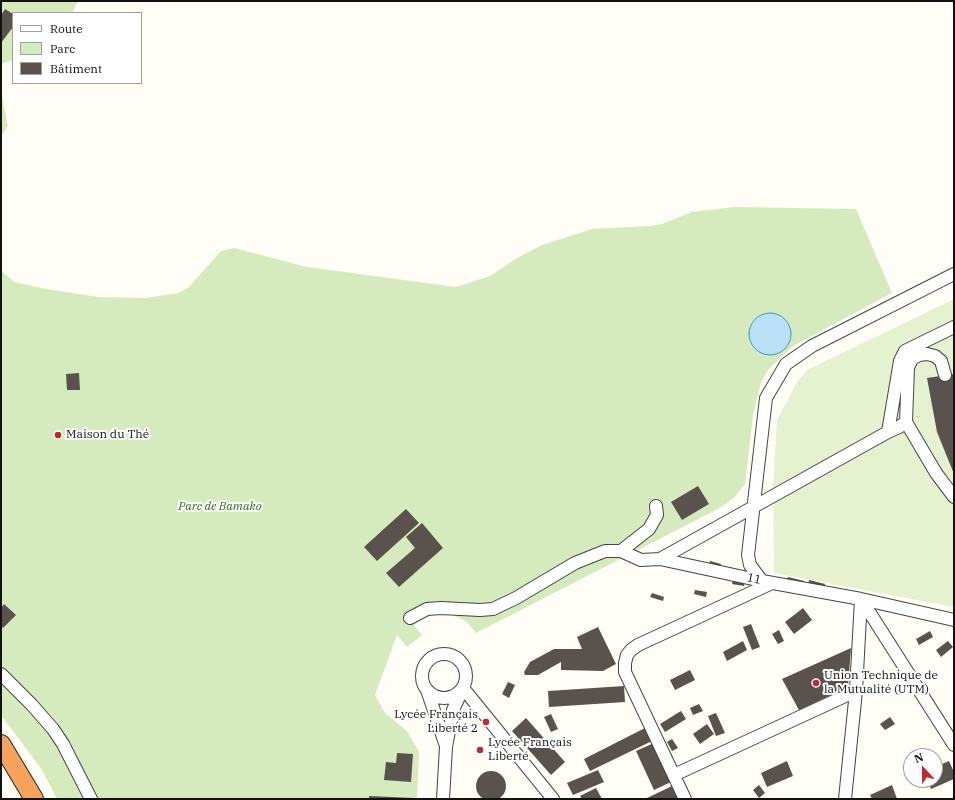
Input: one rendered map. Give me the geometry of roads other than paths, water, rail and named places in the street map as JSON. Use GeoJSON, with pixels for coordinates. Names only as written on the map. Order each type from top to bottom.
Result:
{"type":"FeatureCollection","features":[{"type":"Feature","properties":{"kind":"highway"},"geometry":{"type":"LineString","coordinates":[[1,744],[34,799]]}},
{"type":"Feature","properties":{"kind":"street"},"geometry":{"type":"LineString","coordinates":[[685,799],[625,672],[625,663],[628,655],[631,650],[638,645],[767,582],[750,565],[748,555],[766,398],[786,364],[812,346],[954,274]]}},
{"type":"Feature","properties":{"kind":"street"},"geometry":{"type":"LineString","coordinates":[[888,432],[900,361],[905,351],[954,327]]}},
{"type":"Feature","properties":{"kind":"street"},"geometry":{"type":"LineString","coordinates":[[945,375],[941,361],[935,356],[927,354],[919,355],[912,359],[908,367],[906,422],[936,474],[954,497]]}},
{"type":"Feature","properties":{"kind":"street"},"geometry":{"type":"LineString","coordinates":[[660,559],[888,432],[899,428],[906,422]]}},
{"type":"Feature","properties":{"kind":"street"},"geometry":{"type":"LineString","coordinates":[[410,618],[427,609],[441,608],[480,610],[493,608],[594,554],[605,551],[622,551],[649,529],[657,515],[656,506]]}},
{"type":"Feature","properties":{"kind":"street","name":"11"},"geometry":{"type":"LineString","coordinates":[[622,551],[642,560],[660,559],[767,582],[861,599],[954,620]]}},
{"type":"Feature","properties":{"kind":"street"},"geometry":{"type":"LineString","coordinates":[[845,799],[856,690],[861,599]]}},
{"type":"Feature","properties":{"kind":"street"},"geometry":{"type":"LineString","coordinates":[[861,599],[954,745]]}},
{"type":"Feature","properties":{"kind":"street"},"geometry":{"type":"LineString","coordinates":[[443,799],[446,747],[453,710],[466,678],[464,665],[454,656],[441,654],[429,660],[425,665],[422,678],[446,747]]}},
{"type":"Feature","properties":{"kind":"street"},"geometry":{"type":"LineString","coordinates":[[1,674],[32,705],[53,729],[63,744],[91,799]]}},
{"type":"Feature","properties":{"kind":"street"},"geometry":{"type":"LineString","coordinates":[[426,690],[433,696],[446,698],[458,694],[463,688]]}},
{"type":"Feature","properties":{"kind":"street"},"geometry":{"type":"LineString","coordinates":[[463,688],[553,799]]}},
{"type":"Feature","properties":{"kind":"street"},"geometry":{"type":"LineString","coordinates":[[674,775],[856,690]]}},
{"type":"Feature","properties":{"kind":"water"},"geometry":{"type":"Polygon","coordinates":[[[770,313],[785,319],[791,334],[785,349],[770,355],[755,349],[749,334],[755,319],[770,313]]]}},
{"type":"Feature","properties":{"kind":"place","name":"Maison du Thé"},"geometry":{"type":"Point","coordinates":[58,435]}},
{"type":"Feature","properties":{"kind":"place","name":"Union Technique de la Mutualité (UTM)"},"geometry":{"type":"Point","coordinates":[816,683]}},
{"type":"Feature","properties":{"kind":"place","name":"Lycée Français Liberté 2"},"geometry":{"type":"Point","coordinates":[486,722]}},
{"type":"Feature","properties":{"kind":"place","name":"Lycée Français Liberté"},"geometry":{"type":"Point","coordinates":[480,750]}},
{"type":"Feature","properties":{"kind":"park label","name":"Parc de Bamako"},"geometry":{"type":"Point","coordinates":[220,507]}}]}
